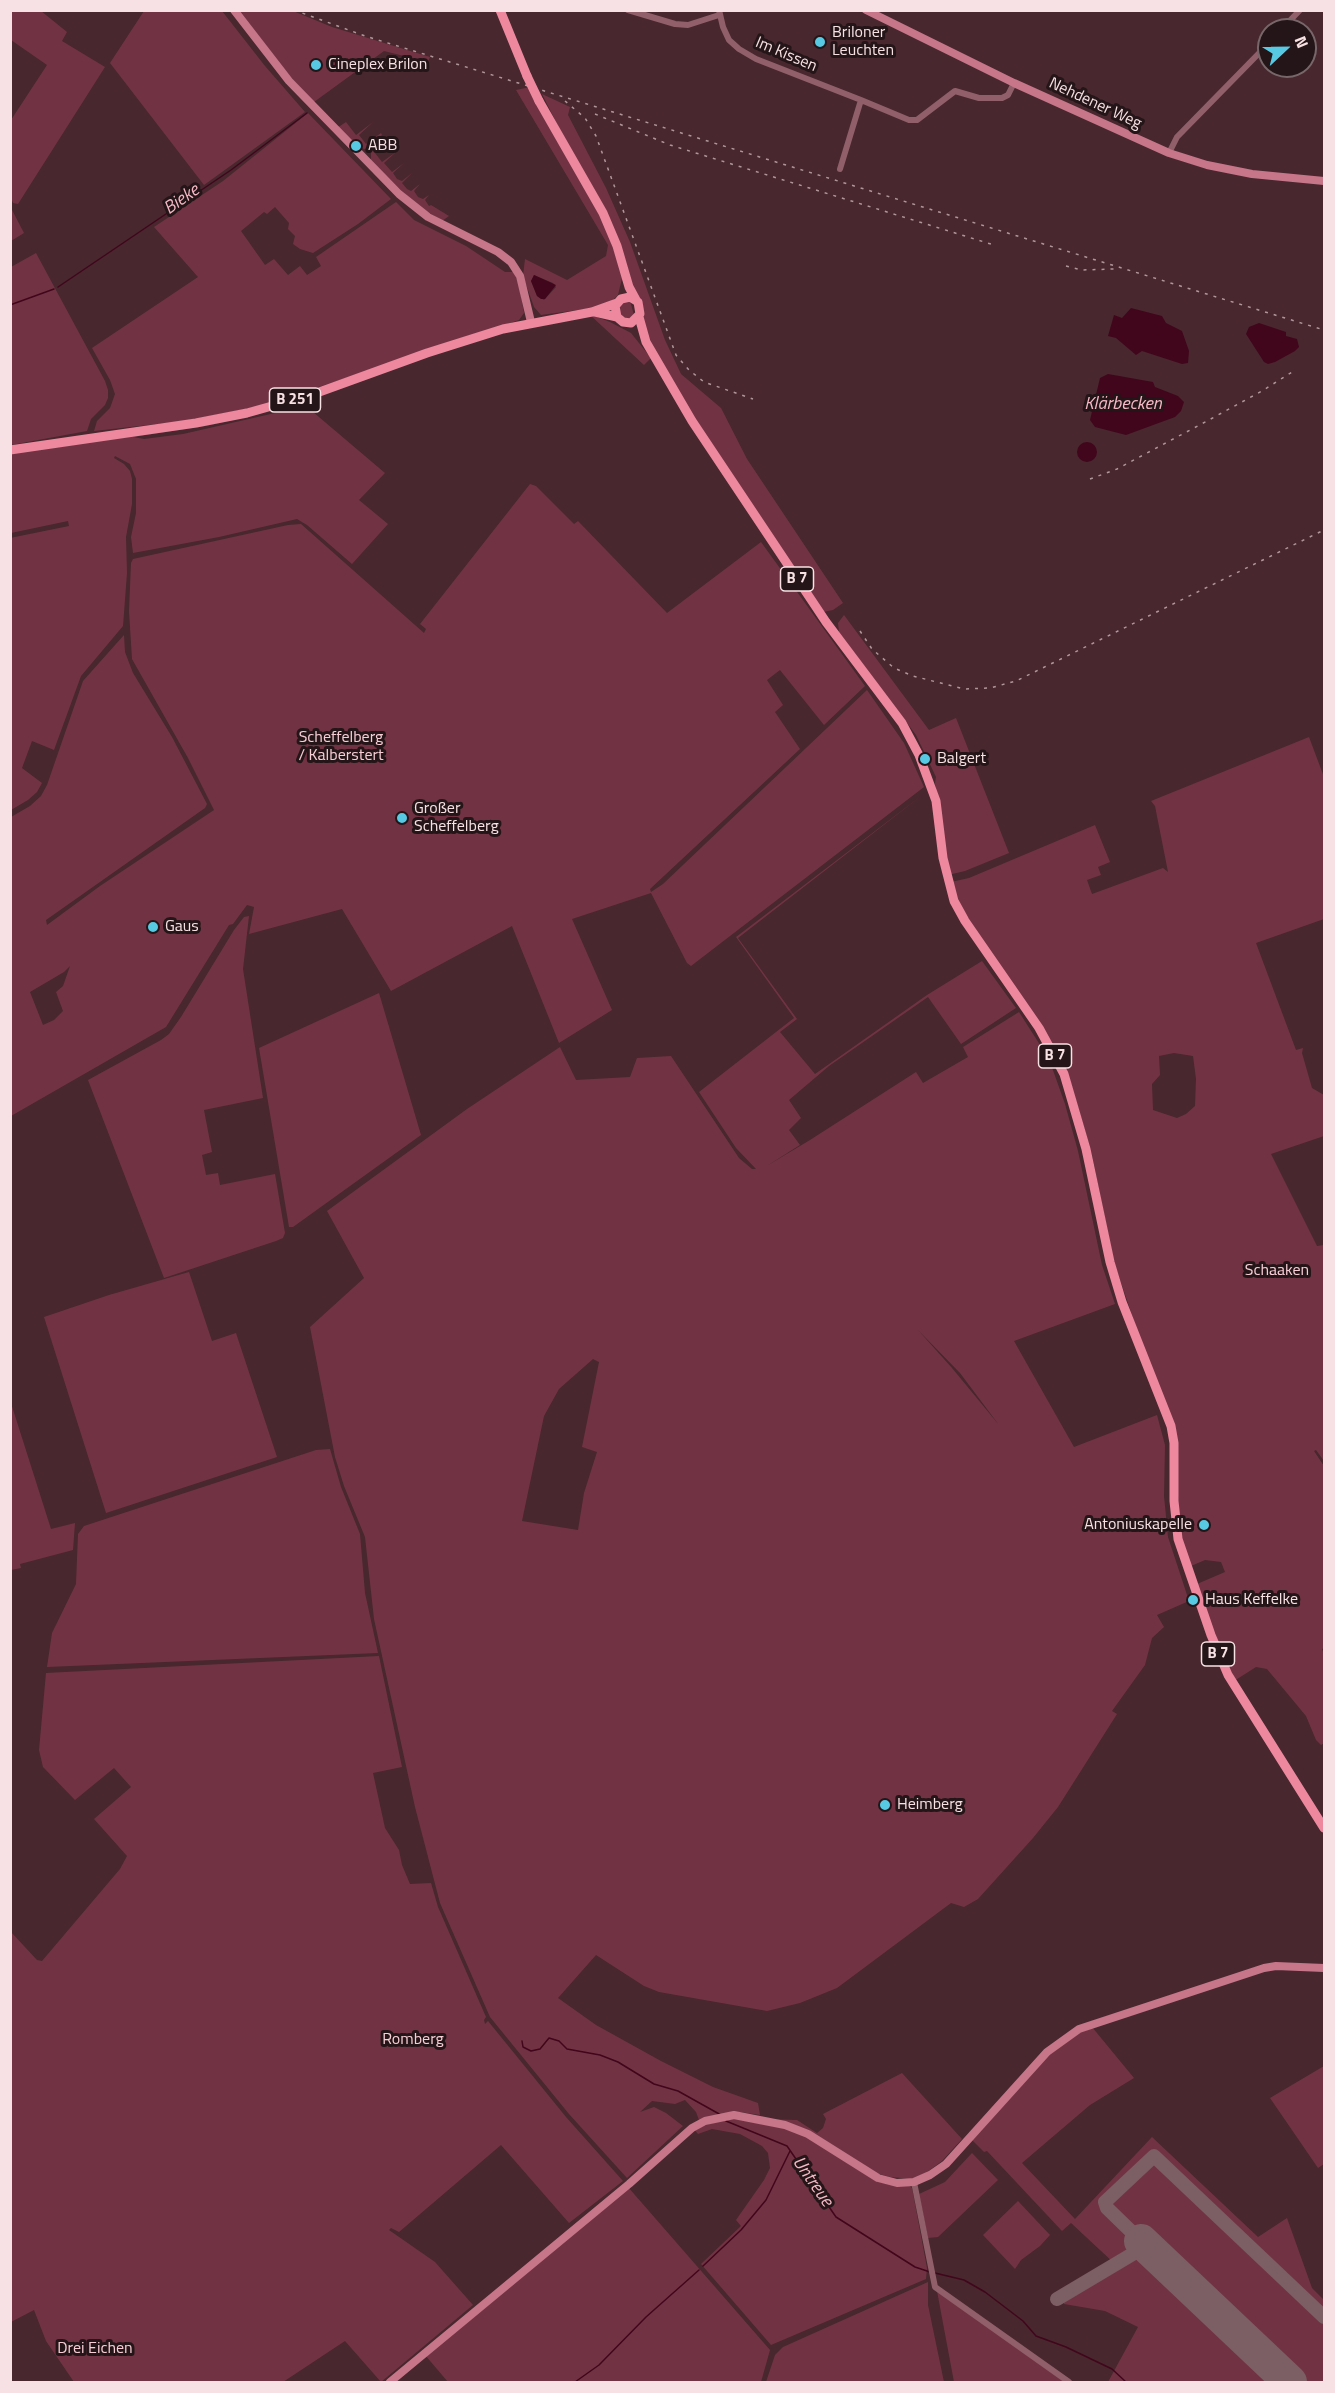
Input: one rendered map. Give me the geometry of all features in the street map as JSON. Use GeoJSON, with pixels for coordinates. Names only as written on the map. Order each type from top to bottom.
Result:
{"type":"FeatureCollection","features":[{"type":"Feature","properties":{"kind":"main road"},"geometry":{"type":"LineString","coordinates":[[234,10],[289,81],[399,194],[428,217],[498,252],[511,262],[520,276],[531,322]]}},
{"type":"Feature","properties":{"kind":"main road","name":"B 7"},"geometry":{"type":"LineString","coordinates":[[500,10],[527,76],[597,201],[617,246],[626,278],[641,308],[639,317],[646,342]]}},
{"type":"Feature","properties":{"kind":"main road","name":"Nehdener Weg"},"geometry":{"type":"LineString","coordinates":[[866,10],[1014,83],[1168,153],[1207,165],[1251,174],[1324,181]]}},
{"type":"Feature","properties":{"kind":"main road","name":"B 7"},"geometry":{"type":"LineString","coordinates":[[626,278],[615,310],[616,317],[627,323],[646,342],[699,431],[826,622],[902,723],[920,755],[936,801],[943,858],[954,901],[1039,1028],[1064,1074],[1086,1149],[1110,1262],[1122,1302],[1171,1426],[1174,1443],[1174,1510],[1178,1539],[1211,1635],[1228,1675],[1324,1828]]}},
{"type":"Feature","properties":{"kind":"main road"},"geometry":{"type":"LineString","coordinates":[[619,301],[627,297],[636,300]]}},
{"type":"Feature","properties":{"kind":"main road","name":"B 251"},"geometry":{"type":"LineString","coordinates":[[10,450],[209,421],[272,407],[446,347],[531,322],[592,312],[619,301]]}},
{"type":"Feature","properties":{"kind":"main road","name":"B 251"},"geometry":{"type":"LineString","coordinates":[[592,312],[616,317]]}},
{"type":"Feature","properties":{"kind":"main road"},"geometry":{"type":"LineString","coordinates":[[627,323],[639,317]]}},
{"type":"Feature","properties":{"kind":"main road"},"geometry":{"type":"LineString","coordinates":[[390,2382],[620,2192],[692,2128],[705,2121],[722,2116],[745,2117],[790,2127],[808,2134],[878,2178],[897,2182],[914,2182],[946,2164],[1047,2052],[1078,2029],[1264,1968],[1276,1966],[1324,1968]]}},
{"type":"Feature","properties":{"kind":"street","name":"Im Kissen"},"geometry":{"type":"LineString","coordinates":[[628,10],[675,24],[688,25],[719,13],[729,40],[756,59],[909,120],[917,120],[955,91],[979,98],[1002,98],[1008,95],[1014,83]]}},
{"type":"Feature","properties":{"kind":"street"},"geometry":{"type":"LineString","coordinates":[[1168,153],[1177,137],[1257,55]]}},
{"type":"Feature","properties":{"kind":"street"},"geometry":{"type":"LineString","coordinates":[[840,168],[861,100]]}},
{"type":"Feature","properties":{"kind":"street"},"geometry":{"type":"LineString","coordinates":[[914,2182],[934,2287],[1069,2382]]}},
{"type":"Feature","properties":{"kind":"green space"},"geometry":{"type":"Polygon","coordinates":[[[11,10],[41,11],[67,32],[62,41],[105,67],[18,204],[13,203],[11,198],[11,120],[47,65],[11,40],[11,10]]]}},
{"type":"Feature","properties":{"kind":"green space"},"geometry":{"type":"Polygon","coordinates":[[[144,11],[222,11],[305,112],[204,185],[110,63],[144,11]]]}},
{"type":"Feature","properties":{"kind":"green space"},"geometry":{"type":"Polygon","coordinates":[[[237,11],[293,11],[332,27],[430,57],[428,62],[384,51],[314,102],[279,65],[237,11]]]}},
{"type":"Feature","properties":{"kind":"green space"},"geometry":{"type":"Polygon","coordinates":[[[530,87],[601,216],[623,274],[618,295],[600,307],[541,315],[534,307],[523,276],[525,259],[567,280],[606,256],[608,245],[516,90],[530,87]],[[534,275],[531,281],[537,296],[544,300],[556,287],[553,283],[534,275]]]}},
{"type":"Feature","properties":{"kind":"green space"},"geometry":{"type":"Polygon","coordinates":[[[542,94],[570,107],[568,115],[606,188],[630,242],[665,340],[681,374],[721,408],[747,459],[843,603],[833,610],[823,612],[696,421],[647,336],[626,261],[542,94]]]}},
{"type":"Feature","properties":{"kind":"green space"},"geometry":{"type":"Polygon","coordinates":[[[308,113],[391,199],[313,253],[293,244],[295,236],[288,229],[289,223],[275,207],[267,214],[264,212],[241,231],[265,265],[274,259],[288,275],[300,266],[307,275],[321,266],[316,257],[396,202],[414,220],[466,246],[505,272],[514,272],[519,284],[524,313],[519,320],[265,405],[185,421],[94,431],[97,421],[110,408],[115,394],[92,348],[198,277],[154,227],[223,181],[308,113]]]}},
{"type":"Feature","properties":{"kind":"green space"},"geometry":{"type":"Polygon","coordinates":[[[346,122],[356,135],[373,122],[359,135],[366,144],[381,133],[382,135],[365,149],[359,148],[337,128],[346,122]]]}},
{"type":"Feature","properties":{"kind":"green space"},"geometry":{"type":"Polygon","coordinates":[[[384,142],[388,142],[375,153],[382,162],[396,152],[384,163],[392,172],[404,163],[393,173],[397,179],[402,181],[412,173],[402,183],[407,189],[411,191],[420,184],[414,191],[418,197],[423,199],[429,195],[425,200],[429,206],[449,216],[442,221],[414,203],[371,161],[371,152],[384,142]]]}},
{"type":"Feature","properties":{"kind":"green space"},"geometry":{"type":"Polygon","coordinates":[[[11,208],[24,233],[10,241],[11,208]]]}},
{"type":"Feature","properties":{"kind":"green space"},"geometry":{"type":"Polygon","coordinates":[[[36,253],[105,381],[108,398],[105,405],[91,419],[87,431],[11,445],[11,267],[36,253]]]}},
{"type":"Feature","properties":{"kind":"green space"},"geometry":{"type":"Polygon","coordinates":[[[630,301],[634,315],[631,320],[622,318],[618,307],[622,302],[630,301]]]}},
{"type":"Feature","properties":{"kind":"green space"},"geometry":{"type":"Polygon","coordinates":[[[589,314],[631,333],[651,358],[644,365],[589,314]]]}},
{"type":"Feature","properties":{"kind":"green space"},"geometry":{"type":"Polygon","coordinates":[[[306,406],[385,473],[359,500],[388,524],[352,564],[297,519],[133,553],[131,537],[136,513],[136,479],[130,464],[115,456],[114,458],[130,471],[132,479],[132,504],[126,537],[127,573],[123,626],[81,676],[54,750],[32,741],[22,768],[42,783],[37,792],[28,800],[11,810],[10,538],[69,526],[68,521],[11,533],[11,453],[264,413],[206,426],[133,437],[144,439],[183,434],[306,406]]]}},
{"type":"Feature","properties":{"kind":"green space","name":"Scheffelberg / Kalberstert"},"geometry":{"type":"Polygon","coordinates":[[[530,484],[536,486],[574,524],[578,521],[667,613],[761,542],[865,686],[824,725],[780,670],[767,680],[783,705],[775,712],[800,749],[650,889],[651,892],[663,884],[867,690],[904,743],[924,787],[691,966],[687,963],[651,893],[572,919],[612,1010],[559,1043],[512,926],[391,991],[342,909],[249,934],[254,907],[247,905],[233,924],[229,925],[166,1027],[11,1116],[11,817],[30,806],[41,796],[47,785],[83,681],[124,635],[125,652],[133,673],[172,737],[207,804],[205,808],[46,920],[47,925],[100,886],[214,810],[188,758],[132,659],[129,611],[133,559],[301,524],[424,633],[426,629],[420,624],[530,484]],[[70,966],[30,992],[43,1025],[54,1020],[63,1011],[56,992],[63,986],[70,966]]]}},
{"type":"Feature","properties":{"kind":"green space"},"geometry":{"type":"Polygon","coordinates":[[[844,615],[929,730],[956,718],[1009,853],[965,871],[948,875],[936,777],[916,735],[839,632],[838,623],[844,615]]]}},
{"type":"Feature","properties":{"kind":"green space","name":"Schaaken"},"geometry":{"type":"Polygon","coordinates":[[[1309,737],[1324,777],[1324,919],[1256,943],[1296,1050],[1303,1048],[1302,1053],[1312,1088],[1324,1095],[1324,1136],[1271,1154],[1317,1246],[1324,1245],[1324,1461],[1316,1450],[1314,1451],[1324,1466],[1324,1648],[1322,1649],[1324,1654],[1324,1743],[1321,1745],[1316,1740],[1306,1716],[1267,1669],[1256,1667],[1234,1681],[1197,1584],[1225,1572],[1221,1562],[1205,1560],[1191,1566],[1179,1539],[1177,1447],[1114,1262],[1091,1150],[1069,1077],[962,909],[951,882],[969,878],[1095,825],[1110,862],[1098,867],[1101,875],[1087,880],[1092,894],[1163,868],[1168,872],[1155,806],[1151,801],[1309,737]],[[1174,1053],[1159,1056],[1160,1075],[1152,1084],[1153,1110],[1177,1118],[1195,1106],[1196,1079],[1193,1056],[1174,1053]]]}},
{"type":"Feature","properties":{"kind":"green space"},"geometry":{"type":"Polygon","coordinates":[[[925,793],[738,938],[797,1019],[780,1032],[815,1074],[927,995],[982,961],[1016,1008],[961,1044],[928,997],[829,1066],[789,1100],[801,1118],[789,1130],[800,1145],[765,1167],[810,1140],[916,1072],[923,1083],[968,1057],[963,1047],[1019,1012],[1049,1059],[1065,1104],[1078,1151],[1102,1265],[1115,1304],[1014,1341],[1074,1447],[1157,1415],[1165,1445],[1164,1496],[1168,1537],[1189,1601],[1157,1615],[1164,1627],[1152,1638],[1145,1665],[1112,1711],[1117,1714],[1058,1807],[978,1899],[964,1907],[951,1903],[837,1988],[800,2003],[767,2011],[659,1992],[644,1986],[596,1955],[558,1998],[596,2025],[661,2061],[713,2087],[758,2103],[760,2115],[740,2112],[699,2120],[696,2112],[685,2100],[675,2104],[652,2101],[640,2112],[654,2107],[683,2126],[627,2178],[569,2114],[490,2017],[440,1903],[415,1807],[374,1619],[365,1537],[335,1457],[310,1327],[364,1278],[327,1211],[467,1109],[560,1047],[576,1080],[630,1077],[637,1058],[671,1056],[739,1158],[752,1169],[756,1169],[736,1148],[699,1092],[794,1018],[736,937],[925,793]],[[918,1330],[952,1368],[999,1425],[960,1373],[918,1330]],[[593,1359],[559,1389],[544,1416],[522,1521],[578,1530],[584,1493],[597,1452],[582,1447],[599,1362],[593,1359]]]}},
{"type":"Feature","properties":{"kind":"green space"},"geometry":{"type":"Polygon","coordinates":[[[249,916],[243,969],[263,1098],[204,1110],[212,1152],[202,1155],[206,1175],[218,1173],[220,1185],[275,1174],[285,1233],[283,1238],[276,1241],[164,1278],[88,1080],[169,1034],[234,930],[244,917],[249,916]]]}},
{"type":"Feature","properties":{"kind":"green space"},"geometry":{"type":"Polygon","coordinates":[[[379,993],[421,1135],[293,1227],[289,1227],[259,1048],[379,993]]]}},
{"type":"Feature","properties":{"kind":"green space"},"geometry":{"type":"Polygon","coordinates":[[[189,1272],[212,1341],[236,1333],[277,1457],[106,1513],[44,1317],[189,1272]]]}},
{"type":"Feature","properties":{"kind":"green space"},"geometry":{"type":"Polygon","coordinates":[[[10,1400],[51,1529],[75,1523],[73,1550],[20,1564],[21,1568],[11,1570],[10,1400]]]}},
{"type":"Feature","properties":{"kind":"green space"},"geometry":{"type":"Polygon","coordinates":[[[330,1449],[341,1487],[360,1534],[365,1593],[378,1653],[47,1667],[52,1633],[76,1584],[78,1534],[84,1526],[316,1450],[330,1449]]]}},
{"type":"Feature","properties":{"kind":"green space"},"geometry":{"type":"Polygon","coordinates":[[[379,1656],[402,1767],[373,1773],[385,1828],[399,1850],[410,1884],[431,1883],[438,1907],[486,2017],[485,2024],[488,2021],[566,2117],[623,2181],[569,2223],[501,2145],[399,2232],[391,2228],[389,2230],[435,2262],[473,2305],[381,2382],[345,2341],[283,2382],[74,2382],[46,2341],[34,2310],[11,2322],[11,1932],[37,1960],[42,1961],[120,1869],[127,1856],[94,1819],[131,1787],[114,1768],[75,1800],[43,1767],[39,1750],[46,1673],[379,1656]]]}},
{"type":"Feature","properties":{"kind":"green space"},"geometry":{"type":"Polygon","coordinates":[[[1092,2027],[1134,2078],[1090,2105],[1022,2163],[1075,2219],[1152,2137],[1258,2237],[1287,2218],[1312,2288],[1324,2300],[1324,2382],[1108,2382],[1138,2327],[1105,2311],[1064,2304],[1064,2296],[1115,2264],[1071,2223],[1062,2231],[987,2151],[984,2152],[972,2140],[1041,2061],[1063,2040],[1092,2027]]]}},
{"type":"Feature","properties":{"kind":"green space"},"geometry":{"type":"Polygon","coordinates":[[[1324,2066],[1324,2164],[1318,2168],[1270,2098],[1324,2066]]]}},
{"type":"Feature","properties":{"kind":"green space"},"geometry":{"type":"Polygon","coordinates":[[[902,2073],[962,2139],[942,2161],[923,2175],[912,2179],[890,2177],[861,2169],[912,2188],[927,2268],[926,2279],[771,2345],[701,2264],[741,2226],[736,2220],[770,2168],[768,2153],[762,2146],[740,2134],[712,2129],[698,2134],[694,2129],[728,2118],[797,2120],[817,2133],[823,2128],[826,2119],[823,2114],[902,2073]]]}},
{"type":"Feature","properties":{"kind":"green space"},"geometry":{"type":"Polygon","coordinates":[[[972,2153],[998,2180],[938,2237],[928,2238],[919,2194],[945,2182],[972,2153]]]}},
{"type":"Feature","properties":{"kind":"green space"},"geometry":{"type":"Polygon","coordinates":[[[628,2187],[770,2350],[761,2382],[448,2382],[425,2355],[628,2187]]]}},
{"type":"Feature","properties":{"kind":"green space"},"geometry":{"type":"Polygon","coordinates":[[[1018,2201],[1050,2235],[1040,2246],[1021,2260],[1015,2269],[983,2235],[1018,2201]]]}},
{"type":"Feature","properties":{"kind":"green space"},"geometry":{"type":"Polygon","coordinates":[[[928,2282],[928,2305],[944,2382],[766,2382],[775,2355],[783,2347],[928,2282]]]}},
{"type":"Feature","properties":{"kind":"green space"},"geometry":{"type":"Polygon","coordinates":[[[937,2291],[1067,2382],[954,2382],[937,2291]]]}},
{"type":"Feature","properties":{"kind":"water"},"geometry":{"type":"Polygon","coordinates":[[[534,275],[556,285],[545,299],[537,296],[531,281],[534,275]]]}},
{"type":"Feature","properties":{"kind":"water"},"geometry":{"type":"Polygon","coordinates":[[[1131,308],[1162,316],[1166,323],[1182,331],[1189,351],[1188,363],[1182,364],[1142,351],[1136,355],[1116,338],[1108,336],[1114,315],[1122,318],[1131,308]]]}},
{"type":"Feature","properties":{"kind":"water"},"geometry":{"type":"Polygon","coordinates":[[[1259,323],[1286,332],[1286,336],[1297,339],[1299,347],[1275,362],[1268,364],[1264,362],[1246,334],[1249,327],[1259,323]]]}},
{"type":"Feature","properties":{"kind":"water","name":"Klärbecken"},"geometry":{"type":"Polygon","coordinates":[[[1108,374],[1153,382],[1155,387],[1178,396],[1184,402],[1181,411],[1175,417],[1126,435],[1095,427],[1090,420],[1100,378],[1108,374]]]}},
{"type":"Feature","properties":{"kind":"water"},"geometry":{"type":"Polygon","coordinates":[[[1083,442],[1091,442],[1097,448],[1097,456],[1091,462],[1083,462],[1077,456],[1077,448],[1083,442]]]}},
{"type":"Feature","properties":{"kind":"waterway","name":"Bieke"},"geometry":{"type":"LineString","coordinates":[[58,287],[231,170],[307,113]]}},
{"type":"Feature","properties":{"kind":"waterway","name":"Bieke"},"geometry":{"type":"LineString","coordinates":[[10,305],[54,289]]}},
{"type":"Feature","properties":{"kind":"waterway","name":"Untreue"},"geometry":{"type":"LineString","coordinates":[[522,2041],[523,2047],[531,2051],[540,2049],[549,2038],[559,2041],[567,2049],[600,2055],[618,2062],[654,2084],[678,2091],[721,2115]]}},
{"type":"Feature","properties":{"kind":"waterway","name":"Untreue"},"geometry":{"type":"LineString","coordinates":[[726,2121],[787,2146],[836,2217],[915,2267],[930,2272]]}},
{"type":"Feature","properties":{"kind":"waterway"},"geometry":{"type":"LineString","coordinates":[[703,2266],[741,2230],[766,2200],[790,2151]]}},
{"type":"Feature","properties":{"kind":"waterway"},"geometry":{"type":"LineString","coordinates":[[575,2382],[599,2365],[646,2317],[699,2270]]}},
{"type":"Feature","properties":{"kind":"waterway","name":"Untreue"},"geometry":{"type":"LineString","coordinates":[[935,2273],[964,2280],[985,2292],[1023,2321],[1036,2336],[1066,2347],[1112,2369],[1126,2382]]}},
{"type":"Feature","properties":{"kind":"taxiway"},"geometry":{"type":"LineString","coordinates":[[1141,2241],[1107,2208],[1105,2202],[1154,2156],[1324,2317]]}},
{"type":"Feature","properties":{"kind":"taxiway"},"geometry":{"type":"LineString","coordinates":[[1057,2299],[1141,2249],[1153,2252]]}},
{"type":"Feature","properties":{"kind":"runway"},"geometry":{"type":"LineString","coordinates":[[1141,2241],[1290,2382]]}},
{"type":"Feature","properties":{"kind":"railway"},"geometry":{"type":"LineString","coordinates":[[294,10],[365,36],[1324,330]]}},
{"type":"Feature","properties":{"kind":"railway"},"geometry":{"type":"LineString","coordinates":[[565,101],[585,118],[596,136],[676,355],[704,382],[753,399]]}},
{"type":"Feature","properties":{"kind":"railway"},"geometry":{"type":"LineString","coordinates":[[595,114],[670,145],[994,245]]}},
{"type":"Feature","properties":{"kind":"railway"},"geometry":{"type":"LineString","coordinates":[[1066,266],[1082,270],[1114,269]]}},
{"type":"Feature","properties":{"kind":"railway"},"geometry":{"type":"LineString","coordinates":[[1090,479],[1117,469],[1262,391],[1292,372]]}},
{"type":"Feature","properties":{"kind":"railway"},"geometry":{"type":"LineString","coordinates":[[860,631],[872,649],[894,668],[913,676],[964,689],[990,688],[1016,681],[1324,530]]}},
{"type":"Feature","properties":{"kind":"place","name":"Briloner Leuchten"},"geometry":{"type":"Point","coordinates":[820,42]}},
{"type":"Feature","properties":{"kind":"place","name":"Cineplex Brilon"},"geometry":{"type":"Point","coordinates":[316,65]}},
{"type":"Feature","properties":{"kind":"place","name":"ABB"},"geometry":{"type":"Point","coordinates":[356,146]}},
{"type":"Feature","properties":{"kind":"place","name":"Balgert"},"geometry":{"type":"Point","coordinates":[925,759]}},
{"type":"Feature","properties":{"kind":"place","name":"Großer Scheffelberg"},"geometry":{"type":"Point","coordinates":[402,818]}},
{"type":"Feature","properties":{"kind":"place","name":"Gaus"},"geometry":{"type":"Point","coordinates":[153,927]}},
{"type":"Feature","properties":{"kind":"place","name":"Antoniuskapelle"},"geometry":{"type":"Point","coordinates":[1204,1525]}},
{"type":"Feature","properties":{"kind":"place","name":"Haus Keffelke"},"geometry":{"type":"Point","coordinates":[1193,1600]}},
{"type":"Feature","properties":{"kind":"place","name":"Heimberg"},"geometry":{"type":"Point","coordinates":[885,1805]}},
{"type":"Feature","properties":{"kind":"park label","name":"Romberg"},"geometry":{"type":"Point","coordinates":[413,2040]}},
{"type":"Feature","properties":{"kind":"park label","name":"Drei Eichen"},"geometry":{"type":"Point","coordinates":[95,2349]}}]}
